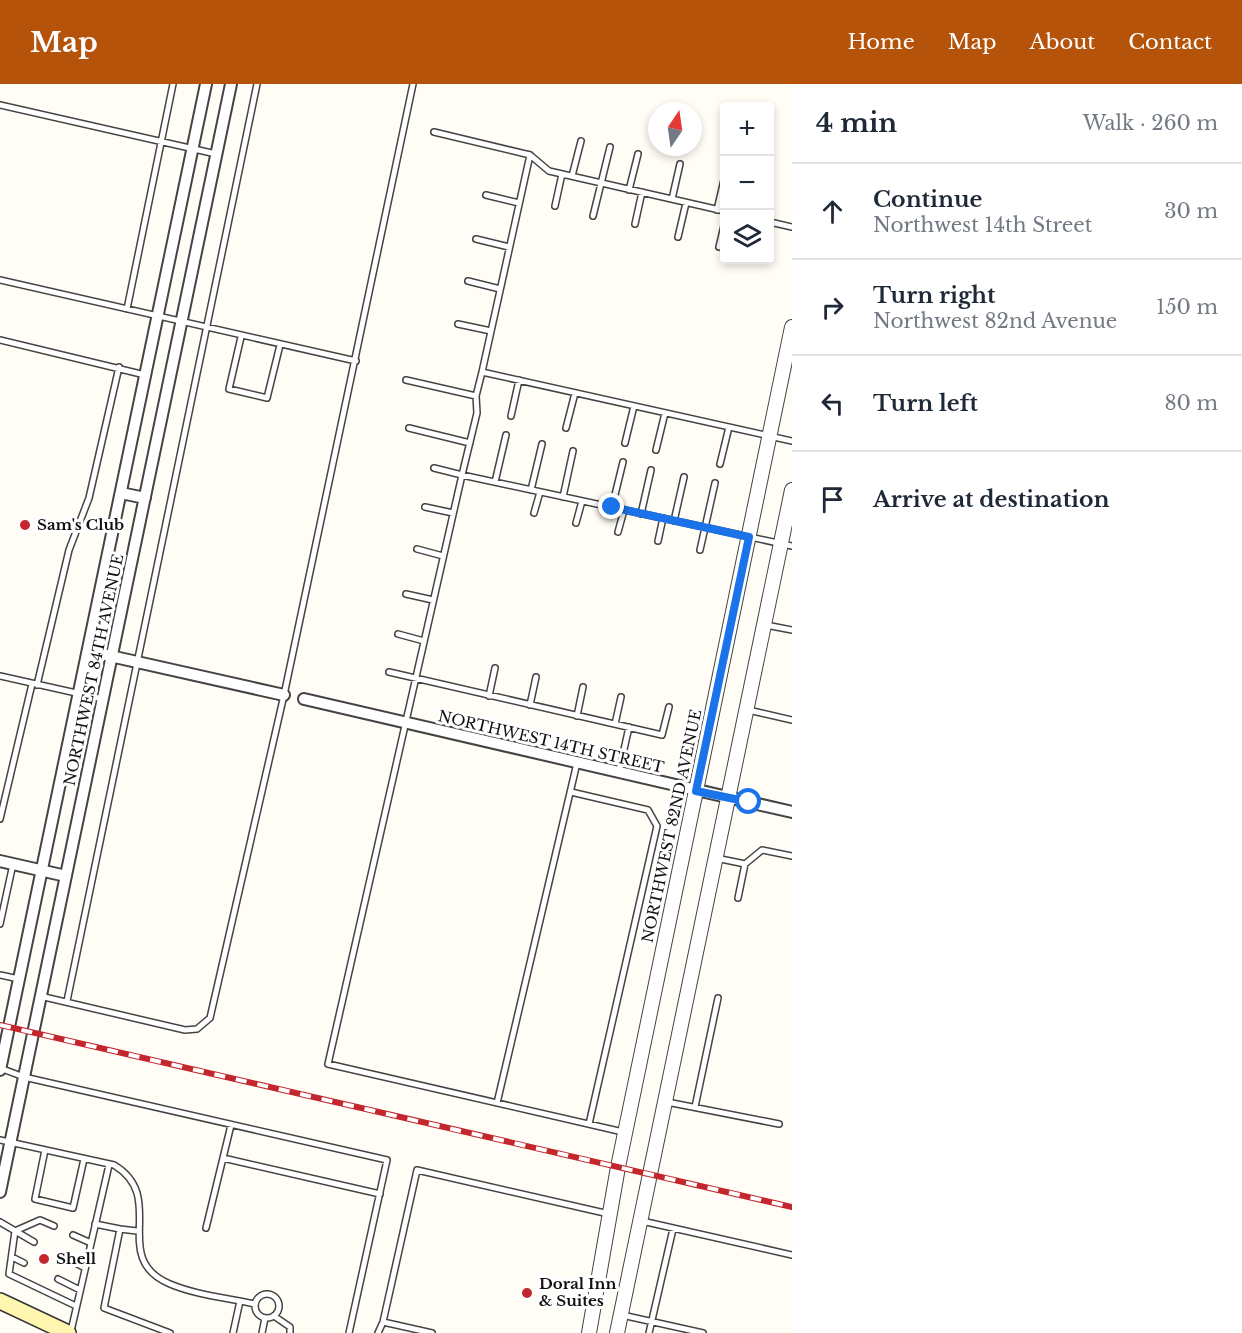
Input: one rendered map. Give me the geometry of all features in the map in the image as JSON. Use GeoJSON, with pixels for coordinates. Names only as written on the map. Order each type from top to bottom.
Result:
{"type":"FeatureCollection","features":[{"type":"Feature","properties":{"kind":"main road"},"geometry":{"type":"LineString","coordinates":[[0,1300],[69,1333]]}},
{"type":"Feature","properties":{"kind":"street","name":"NORTHWEST 84TH AVENUE"},"geometry":{"type":"LineString","coordinates":[[0,1069],[206,84]]}},
{"type":"Feature","properties":{"kind":"street","name":"NORTHWEST 84TH AVENUE"},"geometry":{"type":"LineString","coordinates":[[0,1192],[5,1142],[24,1077],[231,84]]}},
{"type":"Feature","properties":{"kind":"street","name":"NORTHWEST 82ND AVENUE"},"geometry":{"type":"LineString","coordinates":[[589,1333],[625,1132],[792,327]]}},
{"type":"Feature","properties":{"kind":"street"},"geometry":{"type":"LineString","coordinates":[[617,1333],[764,624],[786,545],[792,490]]}},
{"type":"Feature","properties":{"kind":"street"},"geometry":{"type":"LineString","coordinates":[[121,493],[144,498]]}},
{"type":"Feature","properties":{"kind":"street"},"geometry":{"type":"LineString","coordinates":[[88,651],[284,695]]}},
{"type":"Feature","properties":{"kind":"street","name":"NORTHWEST 14TH STREET"},"geometry":{"type":"LineString","coordinates":[[304,699],[792,812]]}},
{"type":"Feature","properties":{"kind":"street"},"geometry":{"type":"LineString","coordinates":[[0,861],[66,876]]}},
{"type":"Feature","properties":{"kind":"lane"},"geometry":{"type":"LineString","coordinates":[[126,309],[173,84]]}},
{"type":"Feature","properties":{"kind":"lane"},"geometry":{"type":"LineString","coordinates":[[67,1001],[257,84]]}},
{"type":"Feature","properties":{"kind":"lane"},"geometry":{"type":"LineString","coordinates":[[40,996],[185,1030],[197,1029],[208,1022],[212,1013],[284,695],[413,84]]}},
{"type":"Feature","properties":{"kind":"lane"},"geometry":{"type":"LineString","coordinates":[[0,105],[216,154]]}},
{"type":"Feature","properties":{"kind":"lane"},"geometry":{"type":"LineString","coordinates":[[434,132],[530,155],[549,171],[720,210]]}},
{"type":"Feature","properties":{"kind":"lane"},"geometry":{"type":"LineString","coordinates":[[573,177],[581,141]]}},
{"type":"Feature","properties":{"kind":"lane"},"geometry":{"type":"LineString","coordinates":[[593,216],[610,147]]}},
{"type":"Feature","properties":{"kind":"lane"},"geometry":{"type":"LineString","coordinates":[[629,189],[638,154]]}},
{"type":"Feature","properties":{"kind":"lane"},"geometry":{"type":"LineString","coordinates":[[530,155],[476,396],[477,413],[328,1064],[625,1132]]}},
{"type":"Feature","properties":{"kind":"lane"},"geometry":{"type":"LineString","coordinates":[[672,199],[680,164]]}},
{"type":"Feature","properties":{"kind":"lane"},"geometry":{"type":"LineString","coordinates":[[555,206],[562,174]]}},
{"type":"Feature","properties":{"kind":"lane"},"geometry":{"type":"LineString","coordinates":[[635,224],[642,192]]}},
{"type":"Feature","properties":{"kind":"lane"},"geometry":{"type":"LineString","coordinates":[[486,195],[519,203]]}},
{"type":"Feature","properties":{"kind":"lane"},"geometry":{"type":"LineString","coordinates":[[717,210],[720,197]]}},
{"type":"Feature","properties":{"kind":"lane"},"geometry":{"type":"LineString","coordinates":[[678,237],[686,202]]}},
{"type":"Feature","properties":{"kind":"lane"},"geometry":{"type":"LineString","coordinates":[[774,223],[792,227]]}},
{"type":"Feature","properties":{"kind":"lane"},"geometry":{"type":"LineString","coordinates":[[476,239],[509,247]]}},
{"type":"Feature","properties":{"kind":"lane"},"geometry":{"type":"LineString","coordinates":[[719,247],[720,243]]}},
{"type":"Feature","properties":{"kind":"lane"},"geometry":{"type":"LineString","coordinates":[[0,280],[241,337],[356,361]]}},
{"type":"Feature","properties":{"kind":"lane"},"geometry":{"type":"LineString","coordinates":[[468,281],[500,289]]}},
{"type":"Feature","properties":{"kind":"lane"},"geometry":{"type":"LineString","coordinates":[[458,324],[491,331]]}},
{"type":"Feature","properties":{"kind":"lane"},"geometry":{"type":"LineString","coordinates":[[241,337],[229,389],[267,398],[280,345]]}},
{"type":"Feature","properties":{"kind":"lane"},"geometry":{"type":"LineString","coordinates":[[0,340],[145,375]]}},
{"type":"Feature","properties":{"kind":"lane"},"geometry":{"type":"LineString","coordinates":[[0,819],[69,550],[89,498],[119,367]]}},
{"type":"Feature","properties":{"kind":"lane"},"geometry":{"type":"LineString","coordinates":[[482,372],[792,441]]}},
{"type":"Feature","properties":{"kind":"lane"},"geometry":{"type":"LineString","coordinates":[[406,380],[476,396]]}},
{"type":"Feature","properties":{"kind":"lane"},"geometry":{"type":"LineString","coordinates":[[511,416],[519,380]]}},
{"type":"Feature","properties":{"kind":"lane"},"geometry":{"type":"LineString","coordinates":[[566,428],[575,393]]}},
{"type":"Feature","properties":{"kind":"lane"},"geometry":{"type":"LineString","coordinates":[[625,443],[634,406]]}},
{"type":"Feature","properties":{"kind":"lane"},"geometry":{"type":"LineString","coordinates":[[656,450],[665,413]]}},
{"type":"Feature","properties":{"kind":"lane"},"geometry":{"type":"LineString","coordinates":[[720,464],[729,427]]}},
{"type":"Feature","properties":{"kind":"lane"},"geometry":{"type":"LineString","coordinates":[[410,428],[470,442]]}},
{"type":"Feature","properties":{"kind":"lane"},"geometry":{"type":"LineString","coordinates":[[495,482],[506,435]]}},
{"type":"Feature","properties":{"kind":"lane"},"geometry":{"type":"LineString","coordinates":[[531,490],[542,444]]}},
{"type":"Feature","properties":{"kind":"lane"},"geometry":{"type":"LineString","coordinates":[[563,496],[573,451]]}},
{"type":"Feature","properties":{"kind":"lane"},"geometry":{"type":"LineString","coordinates":[[612,507],[622,462]]}},
{"type":"Feature","properties":{"kind":"lane"},"geometry":{"type":"LineString","coordinates":[[434,468],[786,545]]}},
{"type":"Feature","properties":{"kind":"lane"},"geometry":{"type":"LineString","coordinates":[[641,514],[651,470]]}},
{"type":"Feature","properties":{"kind":"lane"},"geometry":{"type":"LineString","coordinates":[[674,521],[684,477]]}},
{"type":"Feature","properties":{"kind":"lane"},"geometry":{"type":"LineString","coordinates":[[700,550],[715,483]]}},
{"type":"Feature","properties":{"kind":"lane"},"geometry":{"type":"LineString","coordinates":[[534,513],[540,492]]}},
{"type":"Feature","properties":{"kind":"lane"},"geometry":{"type":"LineString","coordinates":[[576,522],[582,501]]}},
{"type":"Feature","properties":{"kind":"lane"},"geometry":{"type":"LineString","coordinates":[[425,507],[453,513]]}},
{"type":"Feature","properties":{"kind":"lane"},"geometry":{"type":"LineString","coordinates":[[618,532],[624,510]]}},
{"type":"Feature","properties":{"kind":"lane"},"geometry":{"type":"LineString","coordinates":[[658,542],[663,518]]}},
{"type":"Feature","properties":{"kind":"lane"},"geometry":{"type":"LineString","coordinates":[[417,549],[443,556]]}},
{"type":"Feature","properties":{"kind":"lane"},"geometry":{"type":"LineString","coordinates":[[406,594],[434,600]]}},
{"type":"Feature","properties":{"kind":"lane"},"geometry":{"type":"LineString","coordinates":[[764,624],[792,630]]}},
{"type":"Feature","properties":{"kind":"lane"},"geometry":{"type":"LineString","coordinates":[[398,634],[424,641]]}},
{"type":"Feature","properties":{"kind":"lane"},"geometry":{"type":"LineString","coordinates":[[489,696],[495,668]]}},
{"type":"Feature","properties":{"kind":"lane"},"geometry":{"type":"LineString","coordinates":[[389,672],[662,735],[669,707]]}},
{"type":"Feature","properties":{"kind":"lane"},"geometry":{"type":"LineString","coordinates":[[0,676],[103,699]]}},
{"type":"Feature","properties":{"kind":"lane"},"geometry":{"type":"LineString","coordinates":[[530,705],[536,677]]}},
{"type":"Feature","properties":{"kind":"lane"},"geometry":{"type":"LineString","coordinates":[[578,716],[583,687]]}},
{"type":"Feature","properties":{"kind":"lane"},"geometry":{"type":"LineString","coordinates":[[615,724],[621,697]]}},
{"type":"Feature","properties":{"kind":"lane"},"geometry":{"type":"LineString","coordinates":[[746,710],[792,720]]}},
{"type":"Feature","properties":{"kind":"lane"},"geometry":{"type":"LineString","coordinates":[[618,773],[629,727]]}},
{"type":"Feature","properties":{"kind":"lane"},"geometry":{"type":"LineString","coordinates":[[498,1103],[577,763]]}},
{"type":"Feature","properties":{"kind":"lane"},"geometry":{"type":"LineString","coordinates":[[571,792],[648,810],[657,825],[589,1124]]}},
{"type":"Feature","properties":{"kind":"lane"},"geometry":{"type":"LineString","coordinates":[[738,898],[745,864],[762,850],[792,856]]}},
{"type":"Feature","properties":{"kind":"lane"},"geometry":{"type":"LineString","coordinates":[[716,858],[745,864]]}},
{"type":"Feature","properties":{"kind":"lane"},"geometry":{"type":"LineString","coordinates":[[0,924],[13,864]]}},
{"type":"Feature","properties":{"kind":"lane"},"geometry":{"type":"LineString","coordinates":[[0,975],[19,979]]}},
{"type":"Feature","properties":{"kind":"lane"},"geometry":{"type":"LineString","coordinates":[[695,1107],[718,998]]}},
{"type":"Feature","properties":{"kind":"lane"},"geometry":{"type":"LineString","coordinates":[[0,1069],[24,1077],[387,1160],[349,1333]]}},
{"type":"Feature","properties":{"kind":"lane"},"geometry":{"type":"LineString","coordinates":[[665,1102],[779,1124]]}},
{"type":"Feature","properties":{"kind":"lane"},"geometry":{"type":"LineString","coordinates":[[206,1228],[231,1125]]}},
{"type":"Feature","properties":{"kind":"lane"},"geometry":{"type":"LineString","coordinates":[[5,1142],[109,1164],[125,1172],[134,1183],[139,1196],[137,1231],[139,1247],[145,1263],[155,1275],[169,1284],[255,1304]]}},
{"type":"Feature","properties":{"kind":"lane"},"geometry":{"type":"LineString","coordinates":[[45,1150],[35,1199],[73,1208],[84,1160]]}},
{"type":"Feature","properties":{"kind":"lane"},"geometry":{"type":"LineString","coordinates":[[223,1158],[380,1194]]}},
{"type":"Feature","properties":{"kind":"lane"},"geometry":{"type":"LineString","coordinates":[[69,1333],[109,1164]]}},
{"type":"Feature","properties":{"kind":"lane"},"geometry":{"type":"LineString","coordinates":[[378,1333],[383,1322],[417,1170],[609,1214]]}},
{"type":"Feature","properties":{"kind":"lane"},"geometry":{"type":"LineString","coordinates":[[15,1231],[40,1220],[54,1226]]}},
{"type":"Feature","properties":{"kind":"lane"},"geometry":{"type":"LineString","coordinates":[[640,1221],[792,1255]]}},
{"type":"Feature","properties":{"kind":"lane"},"geometry":{"type":"LineString","coordinates":[[0,1222],[34,1242]]}},
{"type":"Feature","properties":{"kind":"lane"},"geometry":{"type":"LineString","coordinates":[[95,1224],[137,1231]]}},
{"type":"Feature","properties":{"kind":"lane"},"geometry":{"type":"LineString","coordinates":[[120,1229],[104,1308],[170,1333]]}},
{"type":"Feature","properties":{"kind":"lane"},"geometry":{"type":"LineString","coordinates":[[649,1333],[673,1229]]}},
{"type":"Feature","properties":{"kind":"lane"},"geometry":{"type":"LineString","coordinates":[[15,1231],[9,1274],[76,1306]]}},
{"type":"Feature","properties":{"kind":"lane"},"geometry":{"type":"LineString","coordinates":[[73,1235],[91,1243]]}},
{"type":"Feature","properties":{"kind":"lane"},"geometry":{"type":"LineString","coordinates":[[12,1257],[24,1263]]}},
{"type":"Feature","properties":{"kind":"lane"},"geometry":{"type":"LineString","coordinates":[[68,1259],[85,1268]]}},
{"type":"Feature","properties":{"kind":"lane"},"geometry":{"type":"LineString","coordinates":[[58,1279],[80,1290]]}},
{"type":"Feature","properties":{"kind":"lane"},"geometry":{"type":"LineString","coordinates":[[264,1294],[273,1296],[279,1308],[274,1316],[266,1318],[258,1313],[255,1304],[264,1294]]}},
{"type":"Feature","properties":{"kind":"lane"},"geometry":{"type":"LineString","coordinates":[[233,1333],[240,1301]]}},
{"type":"Feature","properties":{"kind":"lane"},"geometry":{"type":"LineString","coordinates":[[621,1315],[703,1333]]}},
{"type":"Feature","properties":{"kind":"lane"},"geometry":{"type":"LineString","coordinates":[[274,1316],[290,1327],[290,1333]]}},
{"type":"Feature","properties":{"kind":"lane"},"geometry":{"type":"LineString","coordinates":[[262,1333],[266,1318]]}},
{"type":"Feature","properties":{"kind":"lane"},"geometry":{"type":"LineString","coordinates":[[383,1322],[432,1333]]}},
{"type":"Feature","properties":{"kind":"railway"},"geometry":{"type":"LineString","coordinates":[[0,1025],[792,1207]]}},
{"type":"Feature","properties":{"kind":"place","name":"Sam's Club"},"geometry":{"type":"Point","coordinates":[25,525]}},
{"type":"Feature","properties":{"kind":"place","name":"Shell"},"geometry":{"type":"Point","coordinates":[44,1259]}},
{"type":"Feature","properties":{"kind":"place","name":"Doral Inn & Suites"},"geometry":{"type":"Point","coordinates":[527,1293]}},
{"type":"Feature","properties":{"kind":"route"},"geometry":{"type":"LineString","coordinates":[[612,507],[749,537],[696,791],[749,802]]}}]}
